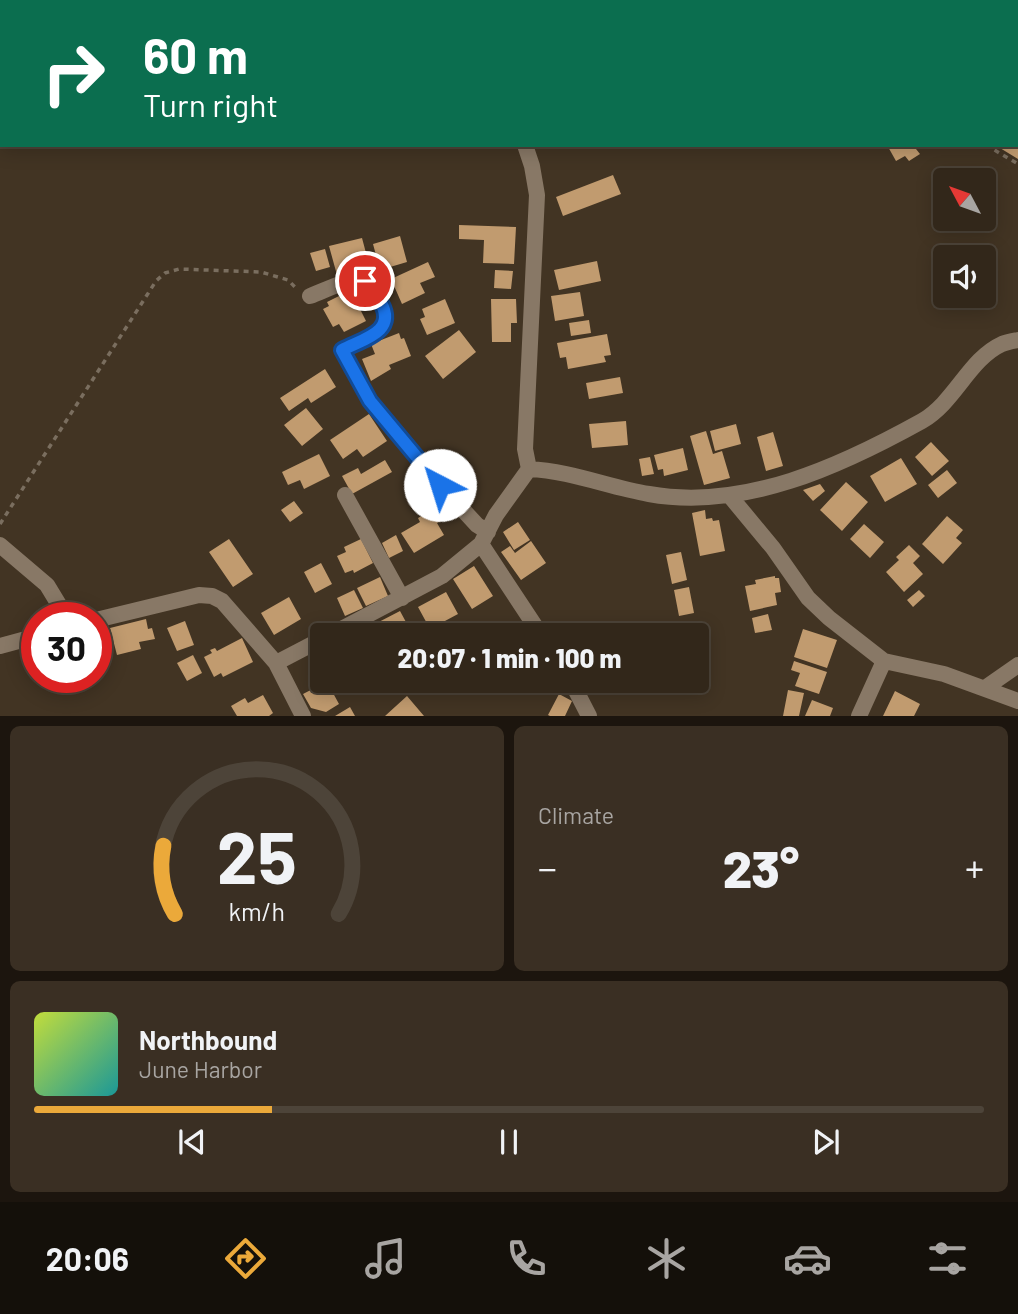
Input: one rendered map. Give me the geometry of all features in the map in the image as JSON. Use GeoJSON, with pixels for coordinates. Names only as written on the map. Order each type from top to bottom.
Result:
{"type":"FeatureCollection","features":[{"type":"Feature","properties":{"kind":"street"},"geometry":{"type":"LineString","coordinates":[[353,623],[442,576],[484,538],[496,515],[529,469],[525,449],[537,195],[526,147]]}},
{"type":"Feature","properties":{"kind":"street"},"geometry":{"type":"LineString","coordinates":[[310,296],[351,281],[365,281],[372,286],[387,313],[386,322],[382,330],[342,350],[370,401],[477,525],[534,623]]}},
{"type":"Feature","properties":{"kind":"street"},"geometry":{"type":"LineString","coordinates":[[529,469],[572,474],[646,494],[673,498],[729,495],[790,482],[888,440],[941,409],[981,360],[1002,344],[1018,340]]}},
{"type":"Feature","properties":{"kind":"street"},"geometry":{"type":"LineString","coordinates":[[345,495],[402,598]]}},
{"type":"Feature","properties":{"kind":"street"},"geometry":{"type":"LineString","coordinates":[[729,495],[773,548],[808,598],[828,618],[884,660],[944,674],[1018,701]]}},
{"type":"Feature","properties":{"kind":"street"},"geometry":{"type":"LineString","coordinates":[[0,545],[47,585],[57,602]]}},
{"type":"Feature","properties":{"kind":"street"},"geometry":{"type":"LineString","coordinates":[[112,617],[199,595],[212,596],[222,601],[276,663],[303,716]]}},
{"type":"Feature","properties":{"kind":"street"},"geometry":{"type":"LineString","coordinates":[[0,646],[21,640]]}},
{"type":"Feature","properties":{"kind":"street"},"geometry":{"type":"LineString","coordinates":[[276,663],[310,645]]}},
{"type":"Feature","properties":{"kind":"street"},"geometry":{"type":"LineString","coordinates":[[859,716],[884,660]]}},
{"type":"Feature","properties":{"kind":"street"},"geometry":{"type":"LineString","coordinates":[[985,688],[1018,665]]}},
{"type":"Feature","properties":{"kind":"street"},"geometry":{"type":"LineString","coordinates":[[577,693],[589,716]]}},
{"type":"Feature","properties":{"kind":"path"},"geometry":{"type":"LineString","coordinates":[[989,147],[1018,164]]}},
{"type":"Feature","properties":{"kind":"path"},"geometry":{"type":"LineString","coordinates":[[0,524],[156,281],[165,274],[179,269],[261,272],[288,280],[298,290],[310,296]]}},
{"type":"Feature","properties":{"kind":"building"},"geometry":{"type":"Polygon","coordinates":[[[888,147],[919,147],[916,149],[920,154],[909,161],[905,156],[896,161],[888,147]]]}},
{"type":"Feature","properties":{"kind":"building"},"geometry":{"type":"Polygon","coordinates":[[[1018,147],[1018,159],[1000,148],[1018,147]]]}},
{"type":"Feature","properties":{"kind":"building"},"geometry":{"type":"Polygon","coordinates":[[[613,175],[621,194],[563,216],[556,197],[613,175]]]}},
{"type":"Feature","properties":{"kind":"building"},"geometry":{"type":"Polygon","coordinates":[[[459,225],[516,227],[514,264],[483,263],[484,240],[459,239],[459,225]]]}},
{"type":"Feature","properties":{"kind":"building"},"geometry":{"type":"Polygon","coordinates":[[[400,236],[407,262],[380,270],[373,244],[400,236]]]}},
{"type":"Feature","properties":{"kind":"building"},"geometry":{"type":"Polygon","coordinates":[[[362,238],[366,253],[362,254],[365,264],[358,266],[359,269],[337,275],[329,246],[362,238]]]}},
{"type":"Feature","properties":{"kind":"building"},"geometry":{"type":"Polygon","coordinates":[[[325,249],[330,267],[316,271],[310,253],[325,249]]]}},
{"type":"Feature","properties":{"kind":"building"},"geometry":{"type":"Polygon","coordinates":[[[597,261],[601,281],[559,290],[554,270],[597,261]]]}},
{"type":"Feature","properties":{"kind":"building"},"geometry":{"type":"Polygon","coordinates":[[[428,262],[435,277],[420,283],[425,293],[402,304],[391,279],[428,262]]]}},
{"type":"Feature","properties":{"kind":"building"},"geometry":{"type":"Polygon","coordinates":[[[495,270],[513,271],[511,289],[494,288],[495,270]]]}},
{"type":"Feature","properties":{"kind":"building"},"geometry":{"type":"Polygon","coordinates":[[[580,292],[584,316],[555,321],[551,296],[580,292]]]}},
{"type":"Feature","properties":{"kind":"building"},"geometry":{"type":"Polygon","coordinates":[[[352,293],[366,321],[344,332],[339,324],[333,327],[323,309],[329,306],[327,302],[352,293]]]}},
{"type":"Feature","properties":{"kind":"building"},"geometry":{"type":"Polygon","coordinates":[[[445,299],[455,323],[427,335],[420,319],[425,317],[422,309],[445,299]]]}},
{"type":"Feature","properties":{"kind":"building"},"geometry":{"type":"Polygon","coordinates":[[[491,299],[516,299],[517,323],[511,323],[511,342],[492,342],[491,299]]]}},
{"type":"Feature","properties":{"kind":"building"},"geometry":{"type":"Polygon","coordinates":[[[589,320],[591,333],[571,336],[569,323],[589,320]]]}},
{"type":"Feature","properties":{"kind":"building"},"geometry":{"type":"Polygon","coordinates":[[[459,330],[476,352],[443,379],[425,356],[459,330]]]}},
{"type":"Feature","properties":{"kind":"building"},"geometry":{"type":"Polygon","coordinates":[[[399,333],[401,339],[404,338],[411,356],[389,365],[391,369],[371,381],[362,359],[375,354],[371,344],[399,333]]]}},
{"type":"Feature","properties":{"kind":"building"},"geometry":{"type":"Polygon","coordinates":[[[607,334],[611,355],[604,356],[606,362],[568,369],[566,357],[560,358],[557,343],[607,334]]]}},
{"type":"Feature","properties":{"kind":"building"},"geometry":{"type":"Polygon","coordinates":[[[325,369],[336,387],[311,403],[308,398],[289,411],[280,398],[325,369]]]}},
{"type":"Feature","properties":{"kind":"building"},"geometry":{"type":"Polygon","coordinates":[[[620,377],[623,393],[589,399],[586,383],[620,377]]]}},
{"type":"Feature","properties":{"kind":"building"},"geometry":{"type":"Polygon","coordinates":[[[306,408],[323,429],[302,446],[284,425],[306,408]]]}},
{"type":"Feature","properties":{"kind":"building"},"geometry":{"type":"Polygon","coordinates":[[[369,414],[387,441],[363,457],[357,449],[343,459],[330,440],[369,414]]]}},
{"type":"Feature","properties":{"kind":"building"},"geometry":{"type":"Polygon","coordinates":[[[626,421],[628,445],[592,448],[589,424],[626,421]]]}},
{"type":"Feature","properties":{"kind":"building"},"geometry":{"type":"Polygon","coordinates":[[[736,424],[741,444],[715,451],[710,431],[736,424]]]}},
{"type":"Feature","properties":{"kind":"building"},"geometry":{"type":"Polygon","coordinates":[[[706,431],[713,454],[722,451],[730,478],[704,485],[690,436],[706,431]]]}},
{"type":"Feature","properties":{"kind":"building"},"geometry":{"type":"Polygon","coordinates":[[[773,432],[783,466],[766,471],[757,437],[773,432]]]}},
{"type":"Feature","properties":{"kind":"building"},"geometry":{"type":"Polygon","coordinates":[[[931,442],[949,461],[932,476],[915,457],[931,442]]]}},
{"type":"Feature","properties":{"kind":"building"},"geometry":{"type":"Polygon","coordinates":[[[683,448],[688,470],[664,476],[663,469],[658,470],[654,455],[683,448]]]}},
{"type":"Feature","properties":{"kind":"building"},"geometry":{"type":"Polygon","coordinates":[[[319,454],[330,476],[304,489],[300,480],[288,485],[282,472],[319,454]]]}},
{"type":"Feature","properties":{"kind":"building"},"geometry":{"type":"Polygon","coordinates":[[[650,457],[654,474],[642,476],[639,459],[650,457]]]}},
{"type":"Feature","properties":{"kind":"building"},"geometry":{"type":"Polygon","coordinates":[[[901,458],[917,484],[885,502],[870,476],[901,458]]]}},
{"type":"Feature","properties":{"kind":"building"},"geometry":{"type":"Polygon","coordinates":[[[385,460],[392,472],[352,494],[342,476],[358,468],[361,474],[385,460]]]}},
{"type":"Feature","properties":{"kind":"building"},"geometry":{"type":"Polygon","coordinates":[[[947,470],[957,483],[938,498],[928,485],[947,470]]]}},
{"type":"Feature","properties":{"kind":"building"},"geometry":{"type":"Polygon","coordinates":[[[846,482],[868,502],[842,531],[820,510],[846,482]]]}},
{"type":"Feature","properties":{"kind":"building"},"geometry":{"type":"Polygon","coordinates":[[[820,484],[825,491],[813,501],[803,490],[820,484]]]}},
{"type":"Feature","properties":{"kind":"building"},"geometry":{"type":"Polygon","coordinates":[[[294,501],[303,513],[290,522],[281,510],[294,501]]]}},
{"type":"Feature","properties":{"kind":"building"},"geometry":{"type":"Polygon","coordinates":[[[705,510],[706,519],[719,520],[725,551],[700,556],[692,513],[705,510]]]}},
{"type":"Feature","properties":{"kind":"building"},"geometry":{"type":"Polygon","coordinates":[[[430,511],[432,514],[436,512],[441,521],[437,523],[444,535],[414,553],[401,533],[420,522],[418,518],[430,511]]]}},
{"type":"Feature","properties":{"kind":"building"},"geometry":{"type":"Polygon","coordinates":[[[947,516],[963,530],[956,538],[962,543],[943,564],[922,544],[947,516]]]}},
{"type":"Feature","properties":{"kind":"building"},"geometry":{"type":"Polygon","coordinates":[[[518,522],[530,540],[514,550],[503,532],[518,522]]]}},
{"type":"Feature","properties":{"kind":"building"},"geometry":{"type":"Polygon","coordinates":[[[864,524],[884,542],[870,558],[850,539],[864,524]]]}},
{"type":"Feature","properties":{"kind":"building"},"geometry":{"type":"Polygon","coordinates":[[[396,535],[403,551],[389,558],[382,543],[396,535]]]}},
{"type":"Feature","properties":{"kind":"building"},"geometry":{"type":"Polygon","coordinates":[[[229,539],[253,574],[233,587],[209,552],[229,539]]]}},
{"type":"Feature","properties":{"kind":"building"},"geometry":{"type":"Polygon","coordinates":[[[361,539],[373,563],[354,573],[353,570],[345,573],[337,556],[346,552],[344,547],[361,539]]]}},
{"type":"Feature","properties":{"kind":"building"},"geometry":{"type":"Polygon","coordinates":[[[531,541],[546,563],[521,580],[501,552],[510,546],[515,553],[531,541]]]}},
{"type":"Feature","properties":{"kind":"building"},"geometry":{"type":"Polygon","coordinates":[[[909,545],[920,556],[913,563],[923,574],[904,592],[886,572],[899,560],[896,557],[909,545]]]}},
{"type":"Feature","properties":{"kind":"building"},"geometry":{"type":"Polygon","coordinates":[[[681,552],[687,580],[672,584],[666,555],[681,552]]]}},
{"type":"Feature","properties":{"kind":"building"},"geometry":{"type":"Polygon","coordinates":[[[321,563],[332,584],[315,593],[304,572],[321,563]]]}},
{"type":"Feature","properties":{"kind":"building"},"geometry":{"type":"Polygon","coordinates":[[[474,566],[493,596],[472,609],[453,579],[474,566]]]}},
{"type":"Feature","properties":{"kind":"building"},"geometry":{"type":"Polygon","coordinates":[[[775,576],[779,578],[781,592],[775,593],[777,605],[750,611],[745,586],[756,584],[755,580],[775,576]]]}},
{"type":"Feature","properties":{"kind":"building"},"geometry":{"type":"Polygon","coordinates":[[[380,577],[388,596],[366,606],[357,588],[380,577]]]}},
{"type":"Feature","properties":{"kind":"building"},"geometry":{"type":"Polygon","coordinates":[[[689,587],[694,613],[679,616],[674,590],[689,587]]]}},
{"type":"Feature","properties":{"kind":"building"},"geometry":{"type":"Polygon","coordinates":[[[354,590],[363,608],[345,616],[337,598],[354,590]]]}},
{"type":"Feature","properties":{"kind":"building"},"geometry":{"type":"Polygon","coordinates":[[[919,590],[925,596],[913,607],[907,600],[919,590]]]}},
{"type":"Feature","properties":{"kind":"building"},"geometry":{"type":"Polygon","coordinates":[[[446,592],[458,614],[441,623],[427,623],[418,607],[446,592]]]}},
{"type":"Feature","properties":{"kind":"building"},"geometry":{"type":"Polygon","coordinates":[[[289,597],[301,619],[274,635],[261,613],[289,597]]]}},
{"type":"Feature","properties":{"kind":"building"},"geometry":{"type":"Polygon","coordinates":[[[400,611],[406,623],[377,623],[400,611]]]}},
{"type":"Feature","properties":{"kind":"building"},"geometry":{"type":"Polygon","coordinates":[[[768,614],[772,630],[755,633],[752,618],[768,614]]]}},
{"type":"Feature","properties":{"kind":"building"},"geometry":{"type":"Polygon","coordinates":[[[146,619],[148,629],[152,628],[155,639],[139,642],[141,649],[117,655],[112,628],[146,619]]]}},
{"type":"Feature","properties":{"kind":"building"},"geometry":{"type":"Polygon","coordinates":[[[185,621],[194,645],[177,651],[167,628],[185,621]]]}},
{"type":"Feature","properties":{"kind":"building"},"geometry":{"type":"Polygon","coordinates":[[[803,629],[837,640],[827,668],[794,657],[803,629]]]}},
{"type":"Feature","properties":{"kind":"building"},"geometry":{"type":"Polygon","coordinates":[[[242,638],[253,662],[223,677],[221,673],[214,677],[204,657],[212,653],[210,650],[215,648],[217,651],[242,638]]]}},
{"type":"Feature","properties":{"kind":"building"},"geometry":{"type":"Polygon","coordinates":[[[193,655],[202,673],[187,681],[177,663],[193,655]]]}},
{"type":"Feature","properties":{"kind":"building"},"geometry":{"type":"Polygon","coordinates":[[[794,661],[827,672],[819,694],[795,686],[800,673],[791,670],[794,661]]]}},
{"type":"Feature","properties":{"kind":"building"},"geometry":{"type":"Polygon","coordinates":[[[310,690],[310,693],[333,693],[339,704],[326,712],[311,708],[303,694],[310,690]]]}},
{"type":"Feature","properties":{"kind":"building"},"geometry":{"type":"Polygon","coordinates":[[[788,690],[804,693],[799,716],[783,716],[788,690]]]}},
{"type":"Feature","properties":{"kind":"building"},"geometry":{"type":"Polygon","coordinates":[[[895,691],[920,704],[914,716],[883,716],[895,691]]]}},
{"type":"Feature","properties":{"kind":"building"},"geometry":{"type":"Polygon","coordinates":[[[559,694],[572,701],[565,716],[550,716],[548,715],[559,694]]]}},
{"type":"Feature","properties":{"kind":"building"},"geometry":{"type":"Polygon","coordinates":[[[263,695],[273,713],[269,716],[237,716],[231,706],[245,698],[248,703],[263,695]]]}},
{"type":"Feature","properties":{"kind":"building"},"geometry":{"type":"Polygon","coordinates":[[[407,696],[424,716],[385,716],[407,696]]]}},
{"type":"Feature","properties":{"kind":"building"},"geometry":{"type":"Polygon","coordinates":[[[812,700],[833,708],[830,716],[805,716],[812,700]]]}},
{"type":"Feature","properties":{"kind":"building"},"geometry":{"type":"Polygon","coordinates":[[[350,707],[355,716],[335,716],[350,707]]]}},
{"type":"Feature","properties":{"kind":"route"},"geometry":{"type":"LineString","coordinates":[[365,281],[372,286],[387,313],[386,322],[382,330],[342,350],[370,401],[440,485]]}}]}
